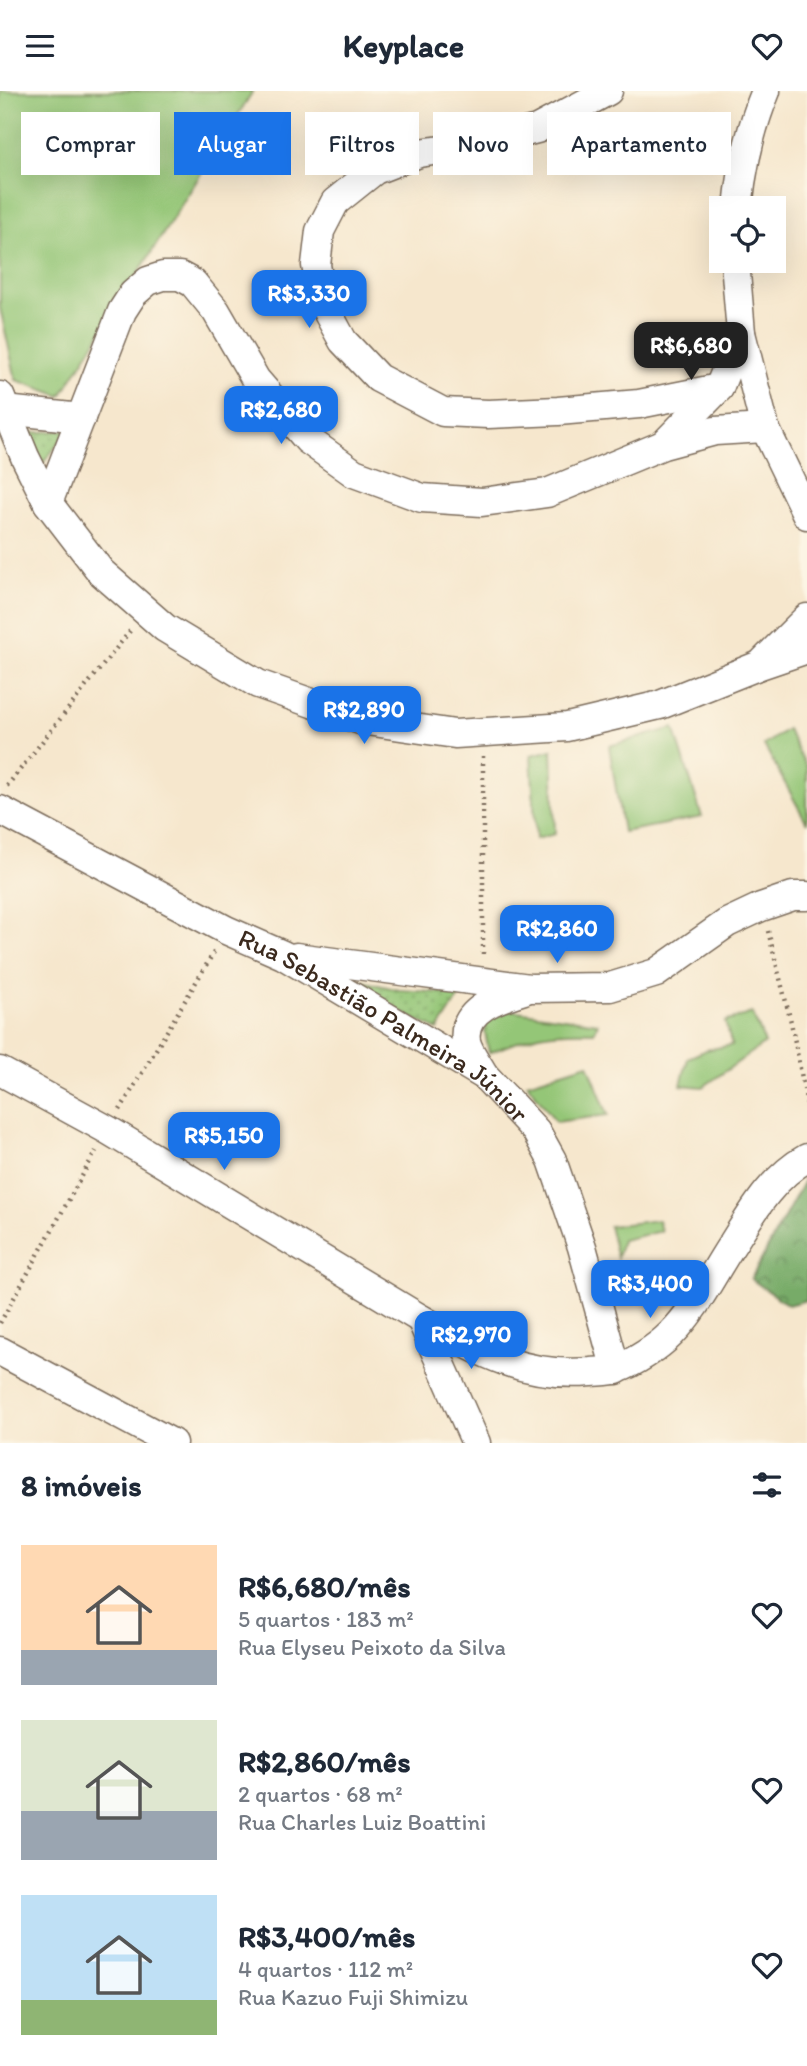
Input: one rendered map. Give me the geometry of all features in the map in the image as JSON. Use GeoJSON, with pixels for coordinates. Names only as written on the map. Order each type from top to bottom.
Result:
{"type":"FeatureCollection","features":[{"type":"Feature","properties":{"kind":"street"},"geometry":{"type":"LineString","coordinates":[[608,91],[537,129],[470,146],[419,153],[375,170],[335,202],[320,232],[316,265],[323,304],[343,341],[378,378],[443,412],[488,415],[639,404],[719,388]]}},
{"type":"Feature","properties":{"kind":"street"},"geometry":{"type":"LineString","coordinates":[[739,196],[752,124],[766,91]]}},
{"type":"Feature","properties":{"kind":"street"},"geometry":{"type":"LineString","coordinates":[[737,273],[741,333],[765,428],[807,515]]}},
{"type":"Feature","properties":{"kind":"street"},"geometry":{"type":"LineString","coordinates":[[48,503],[122,311],[133,293],[148,281],[163,276],[180,276],[194,283],[216,311],[256,380],[309,440],[354,473],[422,498],[482,502],[547,493],[663,445],[715,431],[765,428]]}},
{"type":"Feature","properties":{"kind":"street"},"geometry":{"type":"LineString","coordinates":[[663,445],[719,388],[741,333]]}},
{"type":"Feature","properties":{"kind":"street"},"geometry":{"type":"LineString","coordinates":[[2,403],[81,418]]}},
{"type":"Feature","properties":{"kind":"street"},"geometry":{"type":"LineString","coordinates":[[2,403],[48,503],[101,572],[145,611],[165,628],[258,684],[360,720],[455,734],[567,727],[660,705],[807,649]]}},
{"type":"Feature","properties":{"kind":"street"},"geometry":{"type":"LineString","coordinates":[[760,665],[807,618]]}},
{"type":"Feature","properties":{"kind":"street","name":"Rua Sebastião Palmeira Júnior"},"geometry":{"type":"LineString","coordinates":[[0,810],[226,930],[283,955],[485,1076],[536,1131],[552,1160],[582,1247],[616,1370]]}},
{"type":"Feature","properties":{"kind":"street"},"geometry":{"type":"LineString","coordinates":[[283,955],[530,988],[610,987],[656,973],[727,923],[761,907],[793,896],[807,896]]}},
{"type":"Feature","properties":{"kind":"street"},"geometry":{"type":"LineString","coordinates":[[485,1076],[466,1041],[471,1017],[489,1002],[530,988]]}},
{"type":"Feature","properties":{"kind":"street"},"geometry":{"type":"LineString","coordinates":[[0,1072],[108,1130],[421,1319],[499,1360],[531,1370],[563,1375],[616,1370],[669,1336],[690,1312],[765,1195],[793,1166],[807,1159]]}},
{"type":"Feature","properties":{"kind":"street"},"geometry":{"type":"LineString","coordinates":[[421,1319],[476,1443]]}},
{"type":"Feature","properties":{"kind":"street"},"geometry":{"type":"LineString","coordinates":[[0,1351],[172,1443]]}},
{"type":"Feature","properties":{"kind":"path"},"geometry":{"type":"LineString","coordinates":[[0,795],[145,611]]}},
{"type":"Feature","properties":{"kind":"path"},"geometry":{"type":"LineString","coordinates":[[483,733],[484,983]]}},
{"type":"Feature","properties":{"kind":"path"},"geometry":{"type":"LineString","coordinates":[[761,907],[791,1022],[807,1104]]}},
{"type":"Feature","properties":{"kind":"path"},"geometry":{"type":"LineString","coordinates":[[0,1323],[108,1130],[226,930]]}},
{"type":"Feature","properties":{"kind":"green space"},"geometry":{"type":"Polygon","coordinates":[[[0,91],[253,91],[240,112],[174,112],[174,175],[200,175],[61,396],[16,380],[0,308],[0,91]]]}},
{"type":"Feature","properties":{"kind":"green space"},"geometry":{"type":"Polygon","coordinates":[[[69,430],[36,472],[19,434],[69,430]]]}},
{"type":"Feature","properties":{"kind":"green space"},"geometry":{"type":"Polygon","coordinates":[[[674,728],[702,817],[623,832],[609,746],[674,728]]]}},
{"type":"Feature","properties":{"kind":"green space"},"geometry":{"type":"Polygon","coordinates":[[[787,729],[807,768],[807,823],[764,745],[787,729]]]}},
{"type":"Feature","properties":{"kind":"green space"},"geometry":{"type":"Polygon","coordinates":[[[552,750],[555,834],[536,839],[531,755],[552,750]]]}},
{"type":"Feature","properties":{"kind":"green space"},"geometry":{"type":"Polygon","coordinates":[[[341,976],[399,990],[461,994],[438,1030],[339,982],[341,976]]]}},
{"type":"Feature","properties":{"kind":"green space"},"geometry":{"type":"Polygon","coordinates":[[[503,1009],[598,1023],[594,1032],[540,1035],[489,1053],[485,1032],[488,1015],[503,1009]]]}},
{"type":"Feature","properties":{"kind":"green space"},"geometry":{"type":"Polygon","coordinates":[[[752,1013],[765,1043],[703,1087],[681,1085],[688,1058],[706,1050],[732,1045],[725,1022],[752,1013]]]}},
{"type":"Feature","properties":{"kind":"green space"},"geometry":{"type":"Polygon","coordinates":[[[588,1064],[608,1115],[556,1122],[527,1083],[588,1064]]]}},
{"type":"Feature","properties":{"kind":"green space"},"geometry":{"type":"Polygon","coordinates":[[[807,1175],[807,1300],[788,1305],[751,1279],[807,1175]]]}},
{"type":"Feature","properties":{"kind":"green space"},"geometry":{"type":"Polygon","coordinates":[[[658,1220],[661,1231],[622,1240],[617,1258],[609,1226],[658,1220]]]}}]}
